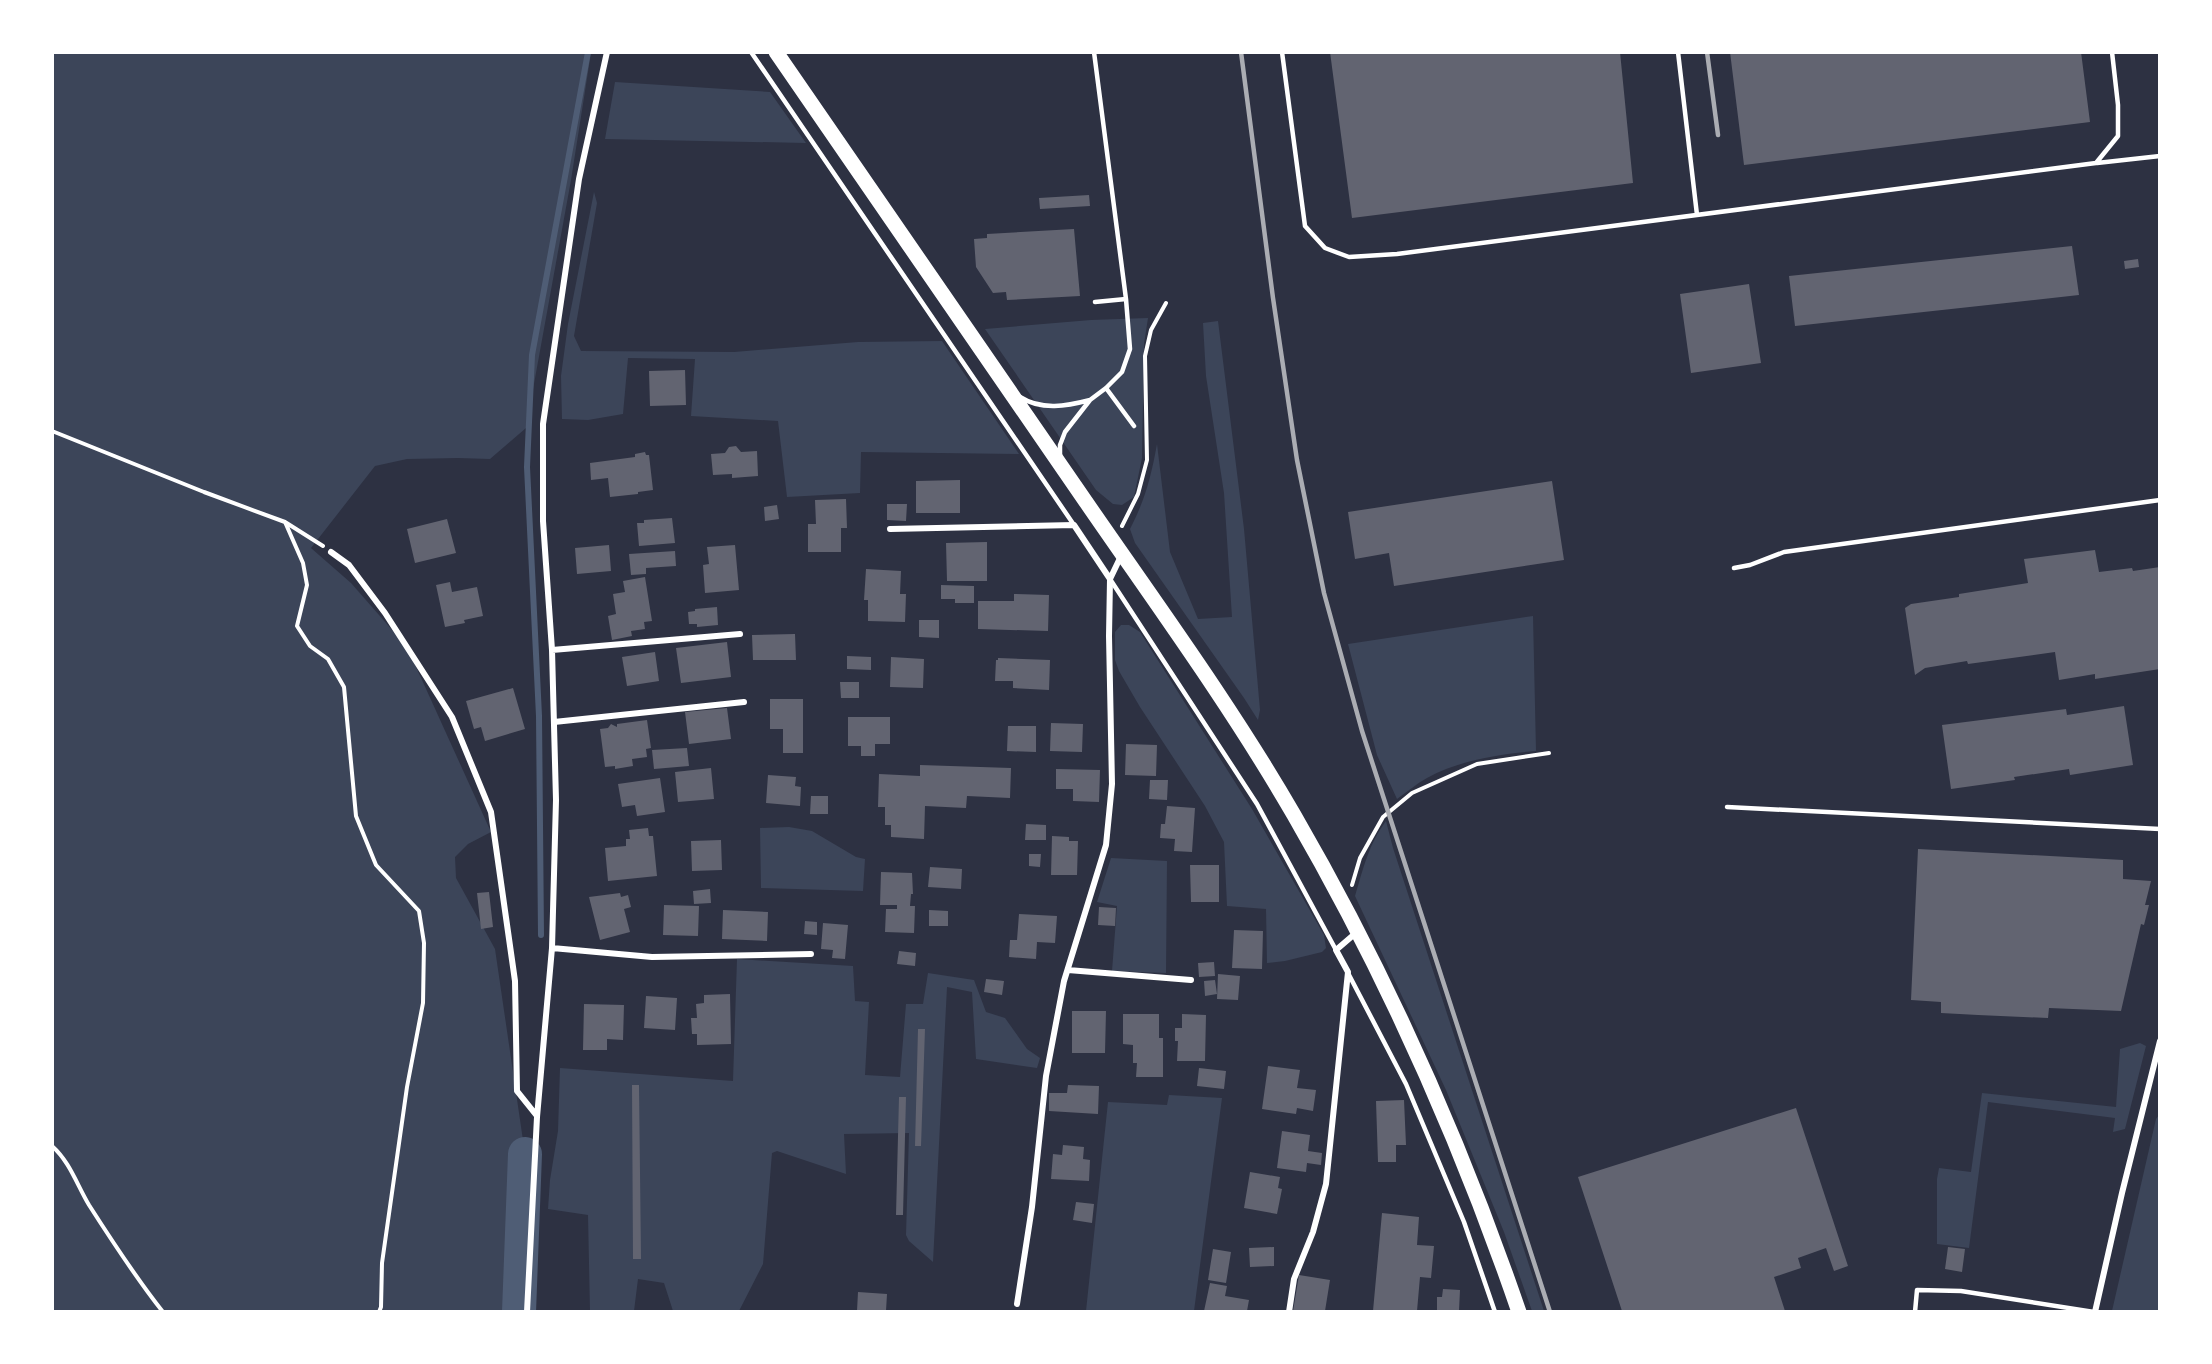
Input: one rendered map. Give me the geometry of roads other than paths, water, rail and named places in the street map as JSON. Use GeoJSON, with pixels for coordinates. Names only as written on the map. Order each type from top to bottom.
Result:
{"type":"FeatureCollection","features":[{"type":"Feature","properties":{"kind":"main road"},"geometry":{"type":"LineString","coordinates":[[776,52],[1122,553],[1252,745],[1296,818],[1380,976],[1448,1128],[1494,1240],[1519,1311]]}},
{"type":"Feature","properties":{"kind":"street"},"geometry":{"type":"LineString","coordinates":[[527,1311],[537,1117],[552,948],[556,801],[552,650],[543,521],[543,424],[579,178],[607,52]]}},
{"type":"Feature","properties":{"kind":"street"},"geometry":{"type":"LineString","coordinates":[[890,530],[1074,525],[1110,579]]}},
{"type":"Feature","properties":{"kind":"street"},"geometry":{"type":"LineString","coordinates":[[331,552],[349,565],[386,613],[452,717],[491,812],[515,981],[517,1091],[537,1117]]}},
{"type":"Feature","properties":{"kind":"street"},"geometry":{"type":"LineString","coordinates":[[1017,1305],[1032,1207],[1046,1076],[1064,981],[1106,845],[1112,784],[1110,579],[1122,553]]}},
{"type":"Feature","properties":{"kind":"street"},"geometry":{"type":"LineString","coordinates":[[552,650],[740,634]]}},
{"type":"Feature","properties":{"kind":"street"},"geometry":{"type":"LineString","coordinates":[[554,722],[744,702]]}},
{"type":"Feature","properties":{"kind":"street"},"geometry":{"type":"LineString","coordinates":[[1289,1311],[1294,1279],[1313,1232],[1326,1184],[1348,972],[1336,950],[1357,932]]}},
{"type":"Feature","properties":{"kind":"street"},"geometry":{"type":"LineString","coordinates":[[552,948],[652,957],[811,954]]}},
{"type":"Feature","properties":{"kind":"street"},"geometry":{"type":"LineString","coordinates":[[1068,970],[1191,980]]}},
{"type":"Feature","properties":{"kind":"street"},"geometry":{"type":"LineString","coordinates":[[2094,1311],[2160,1041]]}},
{"type":"Feature","properties":{"kind":"lane"},"geometry":{"type":"LineString","coordinates":[[751,52],[1074,525]]}},
{"type":"Feature","properties":{"kind":"lane"},"geometry":{"type":"LineString","coordinates":[[1061,466],[1060,445],[1065,432],[1090,400],[1122,372],[1130,349],[1126,300],[1094,52]]}},
{"type":"Feature","properties":{"kind":"lane"},"geometry":{"type":"LineString","coordinates":[[1282,52],[1305,226],[1324,248],[1349,257],[1397,254],[2160,156]]}},
{"type":"Feature","properties":{"kind":"lane"},"geometry":{"type":"LineString","coordinates":[[1678,52],[1697,215]]}},
{"type":"Feature","properties":{"kind":"lane"},"geometry":{"type":"LineString","coordinates":[[2096,164],[2118,136],[2118,105],[2112,52]]}},
{"type":"Feature","properties":{"kind":"lane"},"geometry":{"type":"LineString","coordinates":[[1095,302],[1126,300]]}},
{"type":"Feature","properties":{"kind":"lane"},"geometry":{"type":"LineString","coordinates":[[1106,388],[1134,426]]}},
{"type":"Feature","properties":{"kind":"lane"},"geometry":{"type":"LineString","coordinates":[[1009,390],[1024,400],[1046,407],[1068,406],[1090,400]]}},
{"type":"Feature","properties":{"kind":"lane"},"geometry":{"type":"LineString","coordinates":[[1734,568],[1750,565],[1784,552],[2160,500]]}},
{"type":"Feature","properties":{"kind":"lane"},"geometry":{"type":"LineString","coordinates":[[1110,579],[1257,804],[1336,950]]}},
{"type":"Feature","properties":{"kind":"lane"},"geometry":{"type":"LineString","coordinates":[[1727,807],[2160,829]]}},
{"type":"Feature","properties":{"kind":"lane"},"geometry":{"type":"LineString","coordinates":[[1348,972],[1406,1084],[1464,1222],[1495,1311]]}},
{"type":"Feature","properties":{"kind":"lane"},"geometry":{"type":"LineString","coordinates":[[1915,1311],[1917,1290],[1961,1291],[2094,1311]]}},
{"type":"Feature","properties":{"kind":"waterway"},"geometry":{"type":"LineString","coordinates":[[541,935],[539,716],[527,467],[532,355],[588,52]]}},
{"type":"Feature","properties":{"kind":"waterway"},"geometry":{"type":"LineString","coordinates":[[519,1312],[525,1154]]}},
{"type":"Feature","properties":{"kind":"railway"},"geometry":{"type":"LineString","coordinates":[[1241,52],[1297,460],[1324,593],[1362,731],[1550,1312]]}},
{"type":"Feature","properties":{"kind":"railway"},"geometry":{"type":"LineString","coordinates":[[1707,52],[1718,135]]}}]}
